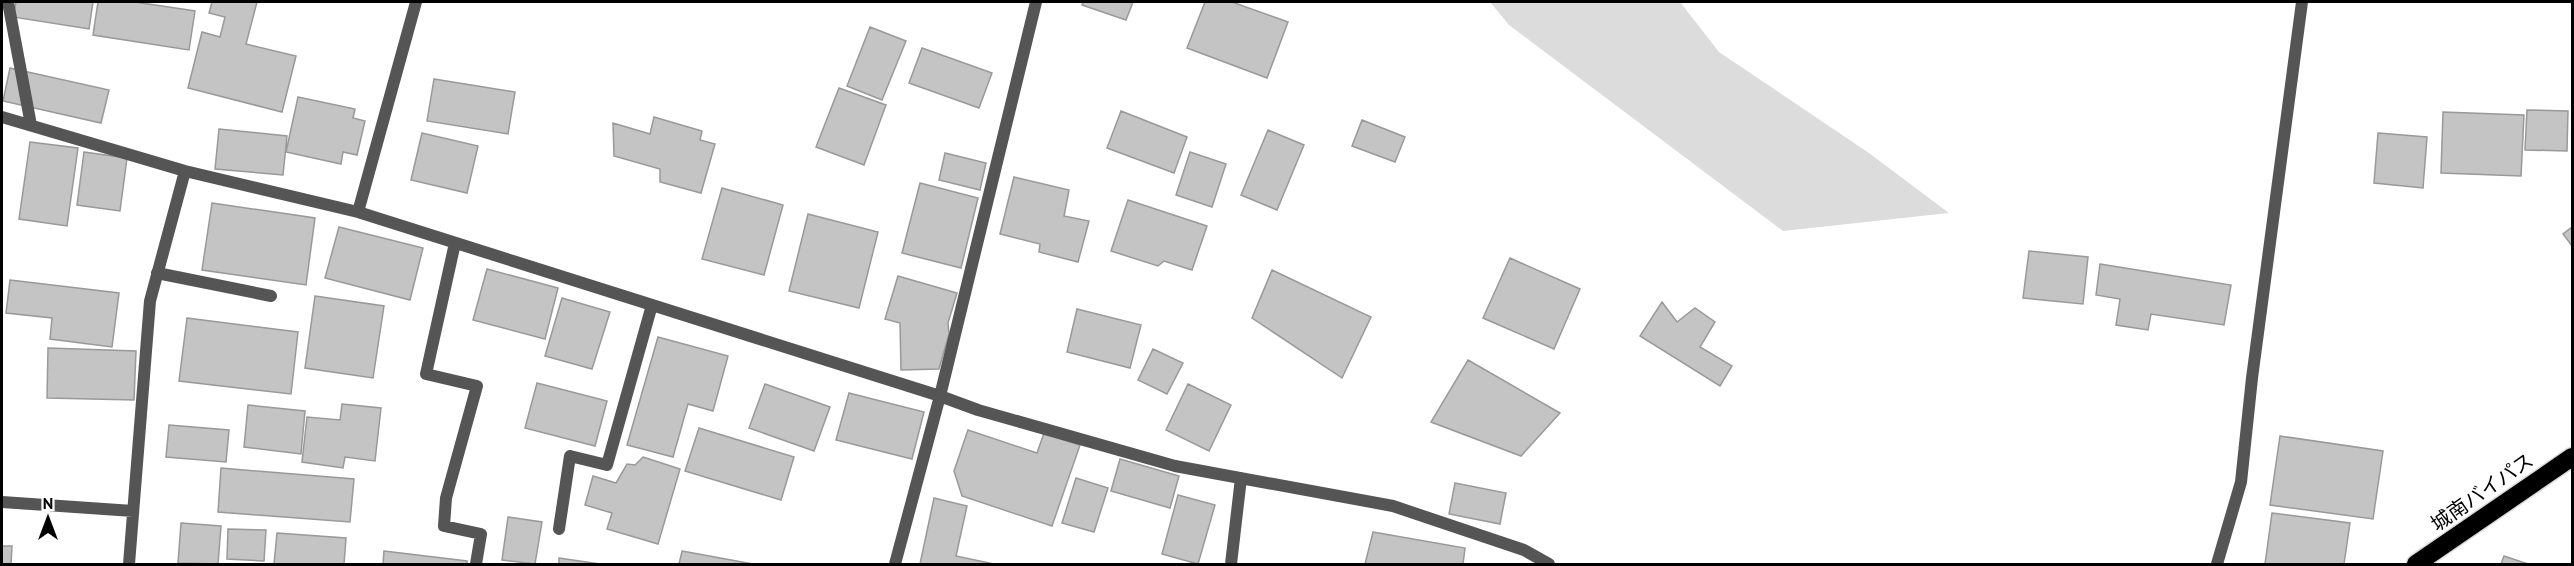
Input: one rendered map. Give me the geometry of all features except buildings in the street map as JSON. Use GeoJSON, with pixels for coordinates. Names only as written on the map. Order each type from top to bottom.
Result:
{"type":"FeatureCollection","features":[{"type":"Feature","properties":{"kind":"highway","name":"城南バイパス"},"geometry":{"type":"LineString","coordinates":[[2416,564],[2572,457]]}},
{"type":"Feature","properties":{"kind":"street"},"geometry":{"type":"LineString","coordinates":[[8,2],[31,125]]}},
{"type":"Feature","properties":{"kind":"street"},"geometry":{"type":"LineString","coordinates":[[358,212],[416,2]]}},
{"type":"Feature","properties":{"kind":"street"},"geometry":{"type":"LineString","coordinates":[[895,564],[940,396],[1036,2]]}},
{"type":"Feature","properties":{"kind":"street"},"geometry":{"type":"LineString","coordinates":[[2217,564],[2241,482],[2252,378],[2302,2]]}},
{"type":"Feature","properties":{"kind":"street"},"geometry":{"type":"LineString","coordinates":[[2,117],[185,171],[358,212],[978,410],[1175,466],[1393,506],[1524,550],[1549,564]]}},
{"type":"Feature","properties":{"kind":"street"},"geometry":{"type":"LineString","coordinates":[[129,564],[150,301],[185,171]]}},
{"type":"Feature","properties":{"kind":"street"},"geometry":{"type":"LineString","coordinates":[[455,243],[426,374],[477,386],[446,498],[444,526],[481,534],[476,564]]}},
{"type":"Feature","properties":{"kind":"street"},"geometry":{"type":"LineString","coordinates":[[158,273],[271,296]]}},
{"type":"Feature","properties":{"kind":"street"},"geometry":{"type":"LineString","coordinates":[[560,528],[570,456],[607,465],[652,305]]}},
{"type":"Feature","properties":{"kind":"street"},"geometry":{"type":"LineString","coordinates":[[1231,564],[1241,478]]}},
{"type":"Feature","properties":{"kind":"street"},"geometry":{"type":"LineString","coordinates":[[2,502],[133,511]]}},
{"type":"Feature","properties":{"kind":"shaded area"},"geometry":{"type":"Polygon","coordinates":[[[1490,2],[1680,2],[1719,52],[1869,153],[1949,213],[1783,231],[1509,25],[1490,2]]]}}]}
